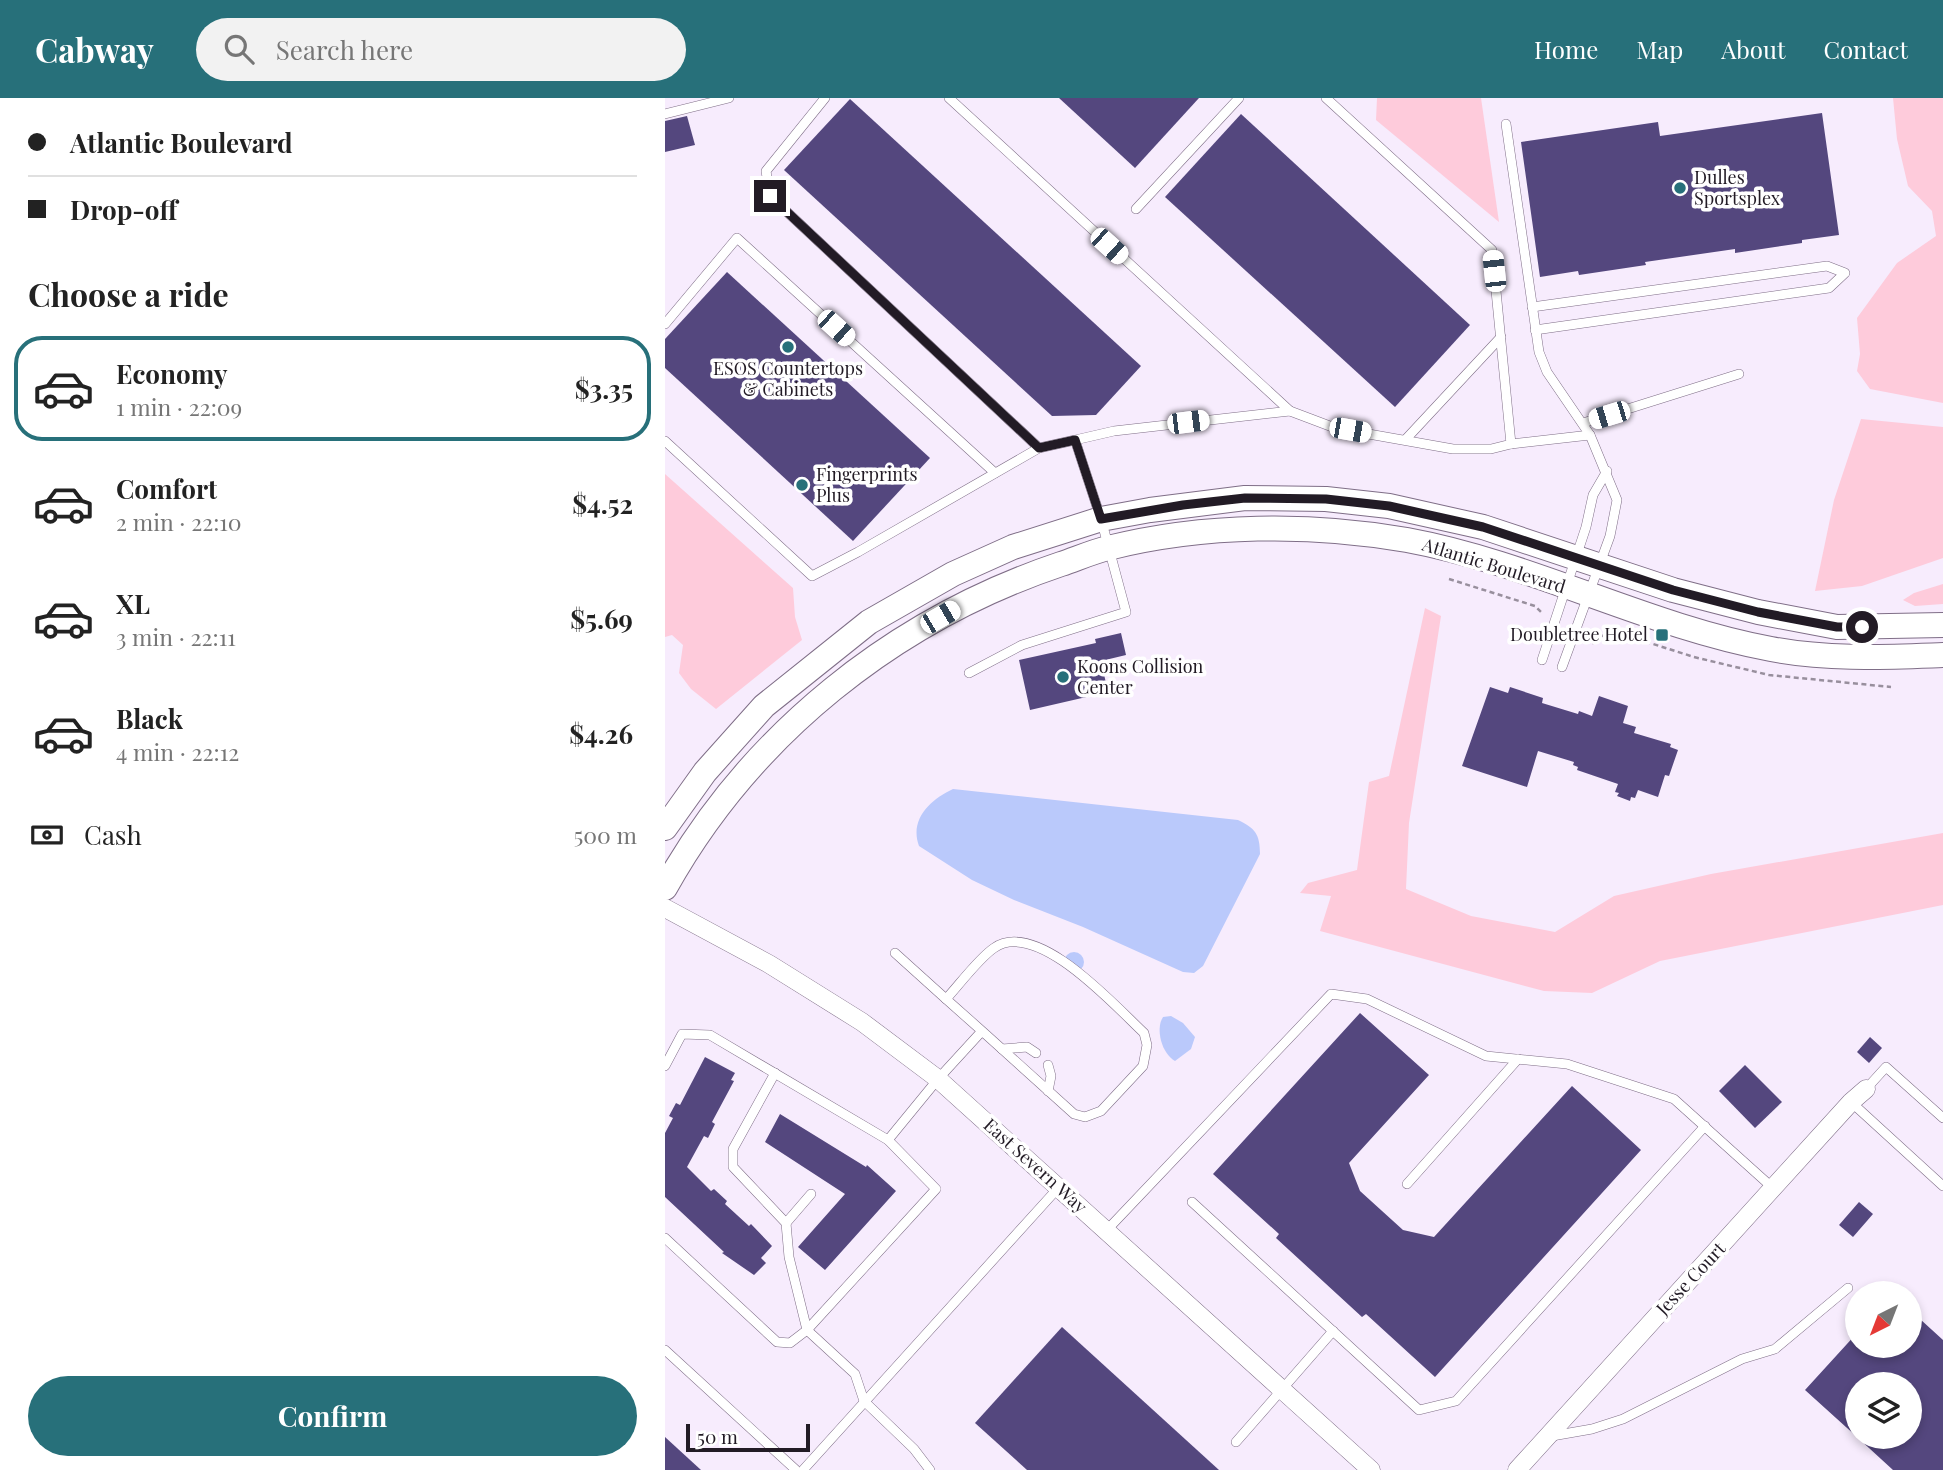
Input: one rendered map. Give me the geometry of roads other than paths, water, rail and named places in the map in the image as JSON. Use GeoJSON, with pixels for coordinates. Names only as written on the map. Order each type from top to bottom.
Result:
{"type":"FeatureCollection","features":[{"type":"Feature","properties":{"kind":"main road","name":"Atlantic Boulevard"},"geometry":{"type":"LineString","coordinates":[[665,828],[705,772],[764,706],[869,622],[925,588],[1013,547],[1101,519],[1183,505],[1245,498],[1326,499],[1389,506],[1483,527],[1598,567],[1758,612],[1837,627],[1943,625]]}},
{"type":"Feature","properties":{"kind":"main road","name":"Atlantic Boulevard"},"geometry":{"type":"LineString","coordinates":[[665,888],[711,816],[754,763],[800,716],[859,668],[887,648],[958,607],[1033,573],[1108,548],[1215,532],[1263,529],[1342,531],[1408,540],[1453,551],[1687,627],[1772,650],[1858,658],[1943,655]]}},
{"type":"Feature","properties":{"kind":"street","name":"East Severn Way"},"geometry":{"type":"LineString","coordinates":[[665,908],[769,964],[862,1022],[938,1079],[1371,1470]]}},
{"type":"Feature","properties":{"kind":"street","name":"Jesse Court"},"geometry":{"type":"LineString","coordinates":[[1517,1470],[1851,1102],[1866,1089]]}},
{"type":"Feature","properties":{"kind":"lane"},"geometry":{"type":"LineString","coordinates":[[665,114],[729,98]]}},
{"type":"Feature","properties":{"kind":"lane"},"geometry":{"type":"LineString","coordinates":[[825,98],[767,171],[770,196],[1039,448]]}},
{"type":"Feature","properties":{"kind":"lane"},"geometry":{"type":"LineString","coordinates":[[949,98],[1290,411],[1335,428],[1453,449],[1490,449],[1590,435]]}},
{"type":"Feature","properties":{"kind":"lane"},"geometry":{"type":"LineString","coordinates":[[1136,209],[1239,98]]}},
{"type":"Feature","properties":{"kind":"lane"},"geometry":{"type":"LineString","coordinates":[[1326,98],[1492,250],[1511,444]]}},
{"type":"Feature","properties":{"kind":"lane"},"geometry":{"type":"LineString","coordinates":[[1506,124],[1539,352],[1547,372],[1590,435],[1617,500],[1610,536],[1598,567],[1577,591],[1542,660]]}},
{"type":"Feature","properties":{"kind":"lane"},"geometry":{"type":"LineString","coordinates":[[665,324],[737,238],[995,473]]}},
{"type":"Feature","properties":{"kind":"lane"},"geometry":{"type":"LineString","coordinates":[[1532,307],[1827,266],[1845,273],[1829,288],[1535,330]]}},
{"type":"Feature","properties":{"kind":"lane"},"geometry":{"type":"LineString","coordinates":[[1406,439],[1501,337]]}},
{"type":"Feature","properties":{"kind":"lane"},"geometry":{"type":"LineString","coordinates":[[1583,423],[1739,374]]}},
{"type":"Feature","properties":{"kind":"lane"},"geometry":{"type":"LineString","coordinates":[[665,441],[812,576],[1039,448],[1114,431],[1290,411]]}},
{"type":"Feature","properties":{"kind":"lane"},"geometry":{"type":"LineString","coordinates":[[969,673],[1022,645],[1126,612],[1101,519],[1075,440]]}},
{"type":"Feature","properties":{"kind":"lane"},"geometry":{"type":"LineString","coordinates":[[1562,667],[1577,591],[1574,557],[1586,527],[1593,495],[1607,471]]}},
{"type":"Feature","properties":{"kind":"lane"},"geometry":{"type":"LineString","coordinates":[[895,953],[946,999],[1002,1049],[1048,1091],[1074,1114],[1085,1116],[1101,1111],[1143,1066],[1147,1045],[1144,1033],[1089,981],[1050,952],[1024,942],[1007,942],[993,948],[946,999]]}},
{"type":"Feature","properties":{"kind":"lane"},"geometry":{"type":"LineString","coordinates":[[1106,1231],[1331,994],[1367,999],[1486,1056],[1567,1064],[1674,1099],[1774,1189]]}},
{"type":"Feature","properties":{"kind":"lane"},"geometry":{"type":"LineString","coordinates":[[888,1140],[982,1031]]}},
{"type":"Feature","properties":{"kind":"lane"},"geometry":{"type":"LineString","coordinates":[[665,1066],[682,1034],[710,1035],[888,1140],[936,1189],[807,1330],[790,1343],[777,1342],[665,1238]]}},
{"type":"Feature","properties":{"kind":"lane"},"geometry":{"type":"LineString","coordinates":[[1002,1049],[1027,1047],[1036,1053]]}},
{"type":"Feature","properties":{"kind":"lane"},"geometry":{"type":"LineString","coordinates":[[1407,1184],[1518,1059]]}},
{"type":"Feature","properties":{"kind":"lane"},"geometry":{"type":"LineString","coordinates":[[1048,1065],[1051,1076],[1048,1091]]}},
{"type":"Feature","properties":{"kind":"lane"},"geometry":{"type":"LineString","coordinates":[[1866,1089],[1886,1067],[1943,1118]]}},
{"type":"Feature","properties":{"kind":"lane"},"geometry":{"type":"LineString","coordinates":[[775,1073],[733,1149],[733,1167],[786,1223],[789,1257],[807,1330],[855,1374],[864,1401],[914,1449],[930,1470]]}},
{"type":"Feature","properties":{"kind":"lane"},"geometry":{"type":"LineString","coordinates":[[1851,1102],[1943,1186]]}},
{"type":"Feature","properties":{"kind":"lane"},"geometry":{"type":"LineString","coordinates":[[1192,1202],[1419,1410],[1456,1401],[1705,1126]]}},
{"type":"Feature","properties":{"kind":"lane"},"geometry":{"type":"LineString","coordinates":[[803,1470],[1059,1187]]}},
{"type":"Feature","properties":{"kind":"lane"},"geometry":{"type":"LineString","coordinates":[[786,1223],[811,1194]]}},
{"type":"Feature","properties":{"kind":"lane"},"geometry":{"type":"LineString","coordinates":[[1547,1437],[1592,1429],[1623,1419],[1742,1359],[1775,1349],[1845,1291]]}},
{"type":"Feature","properties":{"kind":"lane"},"geometry":{"type":"LineString","coordinates":[[1236,1442],[1333,1331]]}},
{"type":"Feature","properties":{"kind":"lane"},"geometry":{"type":"LineString","coordinates":[[665,1350],[796,1470]]}},
{"type":"Feature","properties":{"kind":"water"},"geometry":{"type":"Polygon","coordinates":[[[953,789],[1238,820],[1255,832],[1260,854],[1203,966],[1194,973],[1183,972],[972,880],[919,846],[917,827],[924,811],[937,798],[953,789]]]}},
{"type":"Feature","properties":{"kind":"water"},"geometry":{"type":"Polygon","coordinates":[[[1070,952],[1078,952],[1084,962],[1078,972],[1070,972],[1064,966],[1064,958],[1070,952]]]}},
{"type":"Feature","properties":{"kind":"water"},"geometry":{"type":"Polygon","coordinates":[[[1171,1016],[1183,1023],[1195,1037],[1191,1049],[1175,1061],[1163,1047],[1160,1034],[1163,1017],[1171,1016]]]}},
{"type":"Feature","properties":{"kind":"place","name":"Dulles Sportsplex"},"geometry":{"type":"Point","coordinates":[1680,188]}},
{"type":"Feature","properties":{"kind":"place","name":"ESOS Countertops & Cabinets"},"geometry":{"type":"Point","coordinates":[788,347]}},
{"type":"Feature","properties":{"kind":"place","name":"Fingerprints Plus"},"geometry":{"type":"Point","coordinates":[802,485]}},
{"type":"Feature","properties":{"kind":"place","name":"Doubletree Hotel"},"geometry":{"type":"Point","coordinates":[1662,635]}},
{"type":"Feature","properties":{"kind":"place","name":"Koons Collision Center"},"geometry":{"type":"Point","coordinates":[1063,677]}}]}
